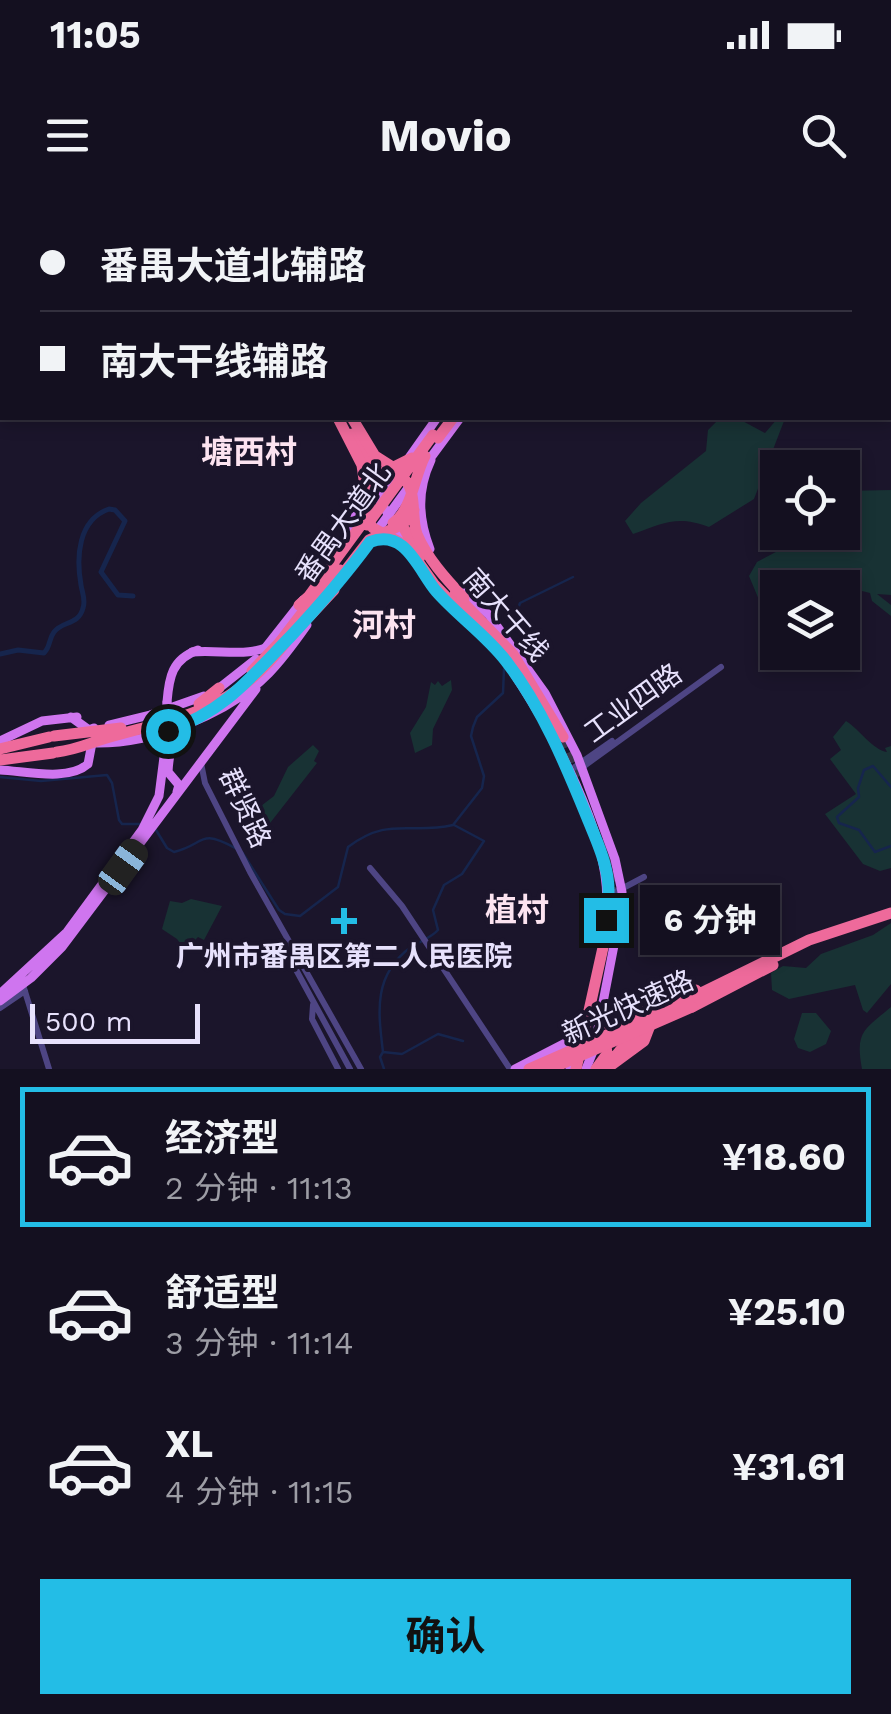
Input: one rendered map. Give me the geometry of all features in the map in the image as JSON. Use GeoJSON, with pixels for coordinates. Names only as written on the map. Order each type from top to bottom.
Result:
{"type":"FeatureCollection","features":[{"type":"Feature","properties":{"kind":"highway"},"geometry":{"type":"LineString","coordinates":[[346,420],[360,476],[356,517],[346,543]]}},
{"type":"Feature","properties":{"kind":"highway"},"geometry":{"type":"LineString","coordinates":[[347,420],[372,461]]}},
{"type":"Feature","properties":{"kind":"highway"},"geometry":{"type":"LineString","coordinates":[[286,637],[303,626],[369,540],[407,521],[416,501],[409,478],[375,456],[348,420]]}},
{"type":"Feature","properties":{"kind":"highway","name":"番禺大道北"},"geometry":{"type":"LineString","coordinates":[[286,637],[448,420]]}},
{"type":"Feature","properties":{"kind":"highway"},"geometry":{"type":"LineString","coordinates":[[347,434],[364,471],[366,512],[381,525],[390,525],[401,517],[428,446]]}},
{"type":"Feature","properties":{"kind":"highway"},"geometry":{"type":"LineString","coordinates":[[428,446],[370,480],[362,494],[361,508],[374,528],[407,546],[427,576],[496,626]]}},
{"type":"Feature","properties":{"kind":"highway","name":"番禺大道北"},"geometry":{"type":"LineString","coordinates":[[0,750],[55,735],[91,736],[185,717],[227,697],[286,637],[428,446]]}},
{"type":"Feature","properties":{"kind":"highway"},"geometry":{"type":"LineString","coordinates":[[303,610],[364,520],[377,480],[386,474],[397,474],[409,485],[413,521],[421,542],[494,647],[517,664]]}},
{"type":"Feature","properties":{"kind":"highway","name":"南大干线"},"geometry":{"type":"LineString","coordinates":[[408,530],[434,578],[517,664],[563,744]]}},
{"type":"Feature","properties":{"kind":"highway"},"geometry":{"type":"LineString","coordinates":[[507,638],[517,664]]}},
{"type":"Feature","properties":{"kind":"highway"},"geometry":{"type":"LineString","coordinates":[[214,710],[249,677]]}},
{"type":"Feature","properties":{"kind":"highway","name":"番禺大道北"},"geometry":{"type":"LineString","coordinates":[[120,731],[167,717],[249,677]]}},
{"type":"Feature","properties":{"kind":"highway"},"geometry":{"type":"LineString","coordinates":[[198,704],[219,688]]}},
{"type":"Feature","properties":{"kind":"highway","name":"番禺大道北"},"geometry":{"type":"LineString","coordinates":[[0,760],[59,752],[91,736]]}},
{"type":"Feature","properties":{"kind":"highway"},"geometry":{"type":"LineString","coordinates":[[580,1069],[613,905]]}},
{"type":"Feature","properties":{"kind":"highway"},"geometry":{"type":"LineString","coordinates":[[580,1069],[613,905]]}},
{"type":"Feature","properties":{"kind":"highway","name":"新光快速路"},"geometry":{"type":"LineString","coordinates":[[550,1069],[805,949],[891,916]]}},
{"type":"Feature","properties":{"kind":"highway","name":"新光快速路"},"geometry":{"type":"LineString","coordinates":[[531,1068],[691,1002],[809,940],[891,916]]}},
{"type":"Feature","properties":{"kind":"highway"},"geometry":{"type":"LineString","coordinates":[[590,1016],[616,1024],[664,1003],[691,1002]]}},
{"type":"Feature","properties":{"kind":"highway"},"geometry":{"type":"LineString","coordinates":[[602,1067],[628,1042],[691,1002]]}},
{"type":"Feature","properties":{"kind":"highway"},"geometry":{"type":"LineString","coordinates":[[590,1016],[612,1038],[643,1025],[655,1028]]}},
{"type":"Feature","properties":{"kind":"highway"},"geometry":{"type":"LineString","coordinates":[[531,1068],[639,1020],[655,1028]]}},
{"type":"Feature","properties":{"kind":"highway"},"geometry":{"type":"LineString","coordinates":[[602,1031],[608,1049],[602,1067]]}},
{"type":"Feature","properties":{"kind":"main road"},"geometry":{"type":"LineString","coordinates":[[346,420],[360,484],[359,508],[346,543]]}},
{"type":"Feature","properties":{"kind":"main road"},"geometry":{"type":"LineString","coordinates":[[171,797],[370,542],[400,498],[428,446],[436,420]]}},
{"type":"Feature","properties":{"kind":"main road"},"geometry":{"type":"LineString","coordinates":[[346,543],[391,481],[458,420]]}},
{"type":"Feature","properties":{"kind":"main road"},"geometry":{"type":"LineString","coordinates":[[355,456],[393,462],[428,446]]}},
{"type":"Feature","properties":{"kind":"main road"},"geometry":{"type":"LineString","coordinates":[[428,446],[420,498],[430,549]]}},
{"type":"Feature","properties":{"kind":"main road"},"geometry":{"type":"LineString","coordinates":[[372,461],[391,481],[400,498],[422,574]]}},
{"type":"Feature","properties":{"kind":"main road"},"geometry":{"type":"LineString","coordinates":[[372,461],[379,498],[388,514],[430,549],[446,572],[489,614],[546,694],[571,778],[621,891],[613,905]]}},
{"type":"Feature","properties":{"kind":"main road"},"geometry":{"type":"LineString","coordinates":[[370,542],[395,540],[407,550],[422,574],[494,647],[582,770],[612,871],[613,905]]}},
{"type":"Feature","properties":{"kind":"main road"},"geometry":{"type":"LineString","coordinates":[[91,736],[193,702],[219,688],[254,661],[303,610]]}},
{"type":"Feature","properties":{"kind":"main road"},"geometry":{"type":"LineString","coordinates":[[192,652],[257,652],[286,637]]}},
{"type":"Feature","properties":{"kind":"main road"},"geometry":{"type":"LineString","coordinates":[[2,996],[68,932],[149,826],[161,788],[167,702],[171,673],[177,662],[192,652],[244,651],[269,644]]}},
{"type":"Feature","properties":{"kind":"main road"},"geometry":{"type":"LineString","coordinates":[[2,996],[24,988],[62,947],[171,797],[178,785],[168,772],[170,750],[177,737],[267,675]]}},
{"type":"Feature","properties":{"kind":"main road"},"geometry":{"type":"LineString","coordinates":[[72,717],[91,736],[160,733],[196,721]]}},
{"type":"Feature","properties":{"kind":"main road"},"geometry":{"type":"LineString","coordinates":[[55,735],[70,726],[68,719],[72,717]]}},
{"type":"Feature","properties":{"kind":"main road"},"geometry":{"type":"LineString","coordinates":[[0,741],[42,721],[72,717]]}},
{"type":"Feature","properties":{"kind":"main road"},"geometry":{"type":"LineString","coordinates":[[160,733],[168,752],[171,797]]}},
{"type":"Feature","properties":{"kind":"main road"},"geometry":{"type":"LineString","coordinates":[[0,770],[47,774],[82,769],[88,764],[91,736]]}},
{"type":"Feature","properties":{"kind":"main road"},"geometry":{"type":"LineString","coordinates":[[59,752],[78,752],[88,764]]}},
{"type":"Feature","properties":{"kind":"main road"},"geometry":{"type":"LineString","coordinates":[[580,800],[584,794],[591,796]]}},
{"type":"Feature","properties":{"kind":"main road"},"geometry":{"type":"LineString","coordinates":[[510,1067],[577,1037],[590,1016]]}},
{"type":"Feature","properties":{"kind":"main road"},"geometry":{"type":"LineString","coordinates":[[577,1037],[580,1069]]}},
{"type":"Feature","properties":{"kind":"main road"},"geometry":{"type":"LineString","coordinates":[[550,1051],[557,1053],[562,1069]]}},
{"type":"Feature","properties":{"kind":"street","name":"工业四路"},"geometry":{"type":"LineString","coordinates":[[571,778],[719,666]]}},
{"type":"Feature","properties":{"kind":"street","name":"群贤路"},"geometry":{"type":"LineString","coordinates":[[201,762],[204,784],[308,985],[361,1069]]}},
{"type":"Feature","properties":{"kind":"street","name":"群贤路"},"geometry":{"type":"LineString","coordinates":[[184,785],[196,782],[203,787],[234,842]]}},
{"type":"Feature","properties":{"kind":"street"},"geometry":{"type":"LineString","coordinates":[[370,868],[402,906],[510,1067]]}},
{"type":"Feature","properties":{"kind":"street"},"geometry":{"type":"LineString","coordinates":[[613,905],[621,891],[644,877]]}},
{"type":"Feature","properties":{"kind":"street","name":"群贤路"},"geometry":{"type":"LineString","coordinates":[[308,985],[313,1003],[350,1069]]}},
{"type":"Feature","properties":{"kind":"street"},"geometry":{"type":"LineString","coordinates":[[24,988],[50,1069]]}},
{"type":"Feature","properties":{"kind":"street","name":"群贤路"},"geometry":{"type":"LineString","coordinates":[[313,1003],[312,1019],[338,1069]]}},
{"type":"Feature","properties":{"kind":"street"},"geometry":{"type":"LineString","coordinates":[[510,1067],[513,1056]]}},
{"type":"Feature","properties":{"kind":"green space"},"geometry":{"type":"Polygon","coordinates":[[[718,420],[741,420],[765,433],[776,420],[784,421],[773,450],[760,450],[760,483],[754,499],[709,527],[679,521],[633,534],[625,521],[641,503],[706,451],[708,430],[718,420]]]}},
{"type":"Feature","properties":{"kind":"green space"},"geometry":{"type":"Polygon","coordinates":[[[891,490],[891,595],[877,594],[891,605],[891,616],[872,601],[870,593],[860,590],[860,570],[760,570],[760,602],[749,576],[757,562],[780,550],[860,550],[860,491],[891,490]]]}},
{"type":"Feature","properties":{"kind":"green space"},"geometry":{"type":"Polygon","coordinates":[[[451,680],[452,690],[433,729],[432,745],[415,753],[410,733],[426,707],[431,682],[435,685],[438,681],[442,686],[451,680]]]}},
{"type":"Feature","properties":{"kind":"green space"},"geometry":{"type":"Polygon","coordinates":[[[846,721],[882,750],[887,752],[885,748],[891,746],[891,868],[880,871],[863,864],[825,814],[856,794],[830,759],[841,750],[833,737],[846,721]]]}},
{"type":"Feature","properties":{"kind":"green space"},"geometry":{"type":"Polygon","coordinates":[[[313,745],[319,751],[314,761],[317,763],[256,841],[254,830],[261,812],[257,809],[274,796],[288,767],[313,745]]]}},
{"type":"Feature","properties":{"kind":"green space"},"geometry":{"type":"Polygon","coordinates":[[[191,899],[222,906],[204,940],[198,937],[185,950],[162,929],[170,901],[182,903],[191,899]]]}},
{"type":"Feature","properties":{"kind":"green space"},"geometry":{"type":"Polygon","coordinates":[[[891,923],[891,984],[867,1013],[855,985],[789,999],[772,990],[771,973],[783,966],[806,968],[821,954],[873,935],[891,923]]]}},
{"type":"Feature","properties":{"kind":"green space"},"geometry":{"type":"Polygon","coordinates":[[[891,1007],[891,1069],[862,1069],[860,1047],[864,1032],[891,1007]]]}},
{"type":"Feature","properties":{"kind":"green space"},"geometry":{"type":"Polygon","coordinates":[[[802,1013],[816,1013],[831,1031],[826,1044],[810,1052],[798,1048],[794,1039],[802,1013]]]}},
{"type":"Feature","properties":{"kind":"waterway"},"geometry":{"type":"LineString","coordinates":[[0,654],[18,650],[44,653],[54,632],[81,613],[82,541],[91,522],[109,509],[125,521],[101,572],[118,595],[133,596]]}},
{"type":"Feature","properties":{"kind":"waterway"},"geometry":{"type":"LineString","coordinates":[[509,635],[520,603],[573,577]]}},
{"type":"Feature","properties":{"kind":"waterway"},"geometry":{"type":"LineString","coordinates":[[242,852],[279,910],[300,916],[338,887],[348,847],[362,838],[388,829],[453,825],[482,788],[484,776],[471,736],[477,717],[503,693],[504,669]]}},
{"type":"Feature","properties":{"kind":"waterway"},"geometry":{"type":"LineString","coordinates":[[891,787],[873,766],[864,770],[859,797],[837,817],[839,823],[859,830],[875,852],[891,846]]}},
{"type":"Feature","properties":{"kind":"waterway"},"geometry":{"type":"LineString","coordinates":[[0,777],[41,781],[107,775],[119,820],[122,824],[139,824]]}},
{"type":"Feature","properties":{"kind":"waterway"},"geometry":{"type":"LineString","coordinates":[[384,1069],[380,1057],[384,982],[399,958],[438,930],[433,910],[444,885],[462,874],[484,841],[454,825]]}},
{"type":"Feature","properties":{"kind":"waterway"},"geometry":{"type":"LineString","coordinates":[[156,830],[174,852],[208,838],[235,848]]}},
{"type":"Feature","properties":{"kind":"waterway"},"geometry":{"type":"LineString","coordinates":[[383,1052],[402,1054],[438,1034],[463,1041]]}},
{"type":"Feature","properties":{"kind":"tunnel"},"geometry":{"type":"LineString","coordinates":[[563,737],[580,776]]}},
{"type":"Feature","properties":{"kind":"tunnel"},"geometry":{"type":"LineString","coordinates":[[600,840],[615,886],[612,907]]}},
{"type":"Feature","properties":{"kind":"place","name":"广州市番禺区第二人民医院"},"geometry":{"type":"Point","coordinates":[344,921]}},
{"type":"Feature","properties":{"kind":"district","name":"塘西村"},"geometry":{"type":"Point","coordinates":[249,452]}},
{"type":"Feature","properties":{"kind":"district","name":"河村"},"geometry":{"type":"Point","coordinates":[384,625]}},
{"type":"Feature","properties":{"kind":"district","name":"植村"},"geometry":{"type":"Point","coordinates":[517,910]}},
{"type":"Feature","properties":{"kind":"route"},"geometry":{"type":"LineString","coordinates":[[168,731],[196,721],[236,693],[303,626],[370,542],[395,540],[407,550],[440,596],[507,662],[542,718],[568,771],[604,864],[609,885],[606,920]]}}]}
